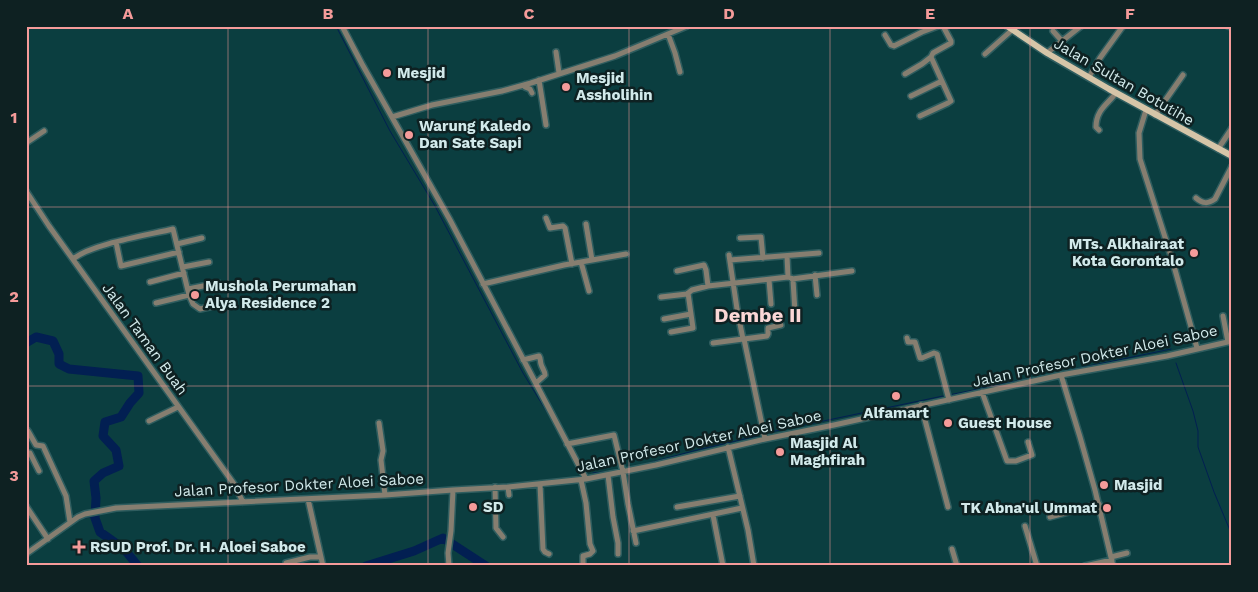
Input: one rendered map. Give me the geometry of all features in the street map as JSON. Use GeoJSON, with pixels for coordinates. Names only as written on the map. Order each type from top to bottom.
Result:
{"type":"FeatureCollection","features":[{"type":"Feature","properties":{"kind":"main road","name":"Jalan Sultan Botutihe"},"geometry":{"type":"LineString","coordinates":[[1009,28],[1047,53],[1154,115],[1232,156]]}},
{"type":"Feature","properties":{"kind":"street"},"geometry":{"type":"LineString","coordinates":[[342,26],[450,220],[567,444],[583,480],[590,544],[593,551],[583,556],[583,566]]}},
{"type":"Feature","properties":{"kind":"street"},"geometry":{"type":"LineString","coordinates":[[392,117],[432,105],[524,85],[615,56],[687,26]]}},
{"type":"Feature","properties":{"kind":"street"},"geometry":{"type":"LineString","coordinates":[[885,35],[891,45],[894,46],[938,26]]}},
{"type":"Feature","properties":{"kind":"street"},"geometry":{"type":"LineString","coordinates":[[904,74],[922,64],[933,53],[951,43],[943,26]]}},
{"type":"Feature","properties":{"kind":"street"},"geometry":{"type":"LineString","coordinates":[[1047,53],[1081,26]]}},
{"type":"Feature","properties":{"kind":"street"},"geometry":{"type":"LineString","coordinates":[[1089,77],[1123,26]]}},
{"type":"Feature","properties":{"kind":"street"},"geometry":{"type":"LineString","coordinates":[[985,54],[1009,28]]}},
{"type":"Feature","properties":{"kind":"street"},"geometry":{"type":"LineString","coordinates":[[1054,30],[1062,42]]}},
{"type":"Feature","properties":{"kind":"street"},"geometry":{"type":"LineString","coordinates":[[668,34],[680,72]]}},
{"type":"Feature","properties":{"kind":"street"},"geometry":{"type":"LineString","coordinates":[[556,52],[559,73]]}},
{"type":"Feature","properties":{"kind":"street"},"geometry":{"type":"LineString","coordinates":[[920,116],[951,102],[950,96],[931,57]]}},
{"type":"Feature","properties":{"kind":"street"},"geometry":{"type":"LineString","coordinates":[[1154,115],[1183,75]]}},
{"type":"Feature","properties":{"kind":"street"},"geometry":{"type":"LineString","coordinates":[[539,80],[546,125]]}},
{"type":"Feature","properties":{"kind":"street"},"geometry":{"type":"LineString","coordinates":[[911,96],[942,81]]}},
{"type":"Feature","properties":{"kind":"street"},"geometry":{"type":"LineString","coordinates":[[524,85],[532,93]]}},
{"type":"Feature","properties":{"kind":"street"},"geometry":{"type":"LineString","coordinates":[[1099,130],[1096,127],[1096,118],[1116,93]]}},
{"type":"Feature","properties":{"kind":"street"},"geometry":{"type":"LineString","coordinates":[[1146,110],[1139,133],[1140,159],[1159,216],[1197,348]]}},
{"type":"Feature","properties":{"kind":"street"},"geometry":{"type":"LineString","coordinates":[[1218,149],[1232,128]]}},
{"type":"Feature","properties":{"kind":"street"},"geometry":{"type":"LineString","coordinates":[[26,144],[44,131]]}},
{"type":"Feature","properties":{"kind":"street"},"geometry":{"type":"LineString","coordinates":[[1196,198],[1203,203],[1208,203],[1215,199],[1232,166]]}},
{"type":"Feature","properties":{"kind":"street","name":"Jalan Taman Buah"},"geometry":{"type":"LineString","coordinates":[[26,192],[234,484],[243,502]]}},
{"type":"Feature","properties":{"kind":"street"},"geometry":{"type":"LineString","coordinates":[[26,204],[33,201]]}},
{"type":"Feature","properties":{"kind":"street"},"geometry":{"type":"LineString","coordinates":[[546,218],[550,228],[563,226],[565,228],[572,264]]}},
{"type":"Feature","properties":{"kind":"street"},"geometry":{"type":"LineString","coordinates":[[586,224],[592,260]]}},
{"type":"Feature","properties":{"kind":"street"},"geometry":{"type":"LineString","coordinates":[[73,259],[116,242],[173,229],[192,304],[200,308],[223,304]]}},
{"type":"Feature","properties":{"kind":"street"},"geometry":{"type":"LineString","coordinates":[[740,238],[761,236],[763,258]]}},
{"type":"Feature","properties":{"kind":"street"},"geometry":{"type":"LineString","coordinates":[[177,244],[202,238]]}},
{"type":"Feature","properties":{"kind":"street"},"geometry":{"type":"LineString","coordinates":[[116,242],[121,266],[179,252]]}},
{"type":"Feature","properties":{"kind":"street"},"geometry":{"type":"LineString","coordinates":[[483,284],[580,262],[626,254]]}},
{"type":"Feature","properties":{"kind":"street"},"geometry":{"type":"LineString","coordinates":[[764,439],[733,283],[730,258],[819,254]]}},
{"type":"Feature","properties":{"kind":"street"},"geometry":{"type":"LineString","coordinates":[[787,256],[795,312]]}},
{"type":"Feature","properties":{"kind":"street"},"geometry":{"type":"LineString","coordinates":[[183,267],[209,262]]}},
{"type":"Feature","properties":{"kind":"street"},"geometry":{"type":"LineString","coordinates":[[580,262],[590,291]]}},
{"type":"Feature","properties":{"kind":"street"},"geometry":{"type":"LineString","coordinates":[[677,271],[704,265],[708,286]]}},
{"type":"Feature","properties":{"kind":"street"},"geometry":{"type":"LineString","coordinates":[[660,297],[688,294],[692,290],[708,286],[852,271]]}},
{"type":"Feature","properties":{"kind":"street"},"geometry":{"type":"LineString","coordinates":[[150,282],[184,274]]}},
{"type":"Feature","properties":{"kind":"street"},"geometry":{"type":"LineString","coordinates":[[815,275],[817,295]]}},
{"type":"Feature","properties":{"kind":"street"},"geometry":{"type":"LineString","coordinates":[[768,280],[771,304]]}},
{"type":"Feature","properties":{"kind":"street"},"geometry":{"type":"LineString","coordinates":[[188,289],[218,283]]}},
{"type":"Feature","properties":{"kind":"street"},"geometry":{"type":"LineString","coordinates":[[671,332],[693,328],[688,294]]}},
{"type":"Feature","properties":{"kind":"street"},"geometry":{"type":"LineString","coordinates":[[156,303],[189,295]]}},
{"type":"Feature","properties":{"kind":"street"},"geometry":{"type":"LineString","coordinates":[[664,319],[691,314]]}},
{"type":"Feature","properties":{"kind":"street"},"geometry":{"type":"LineString","coordinates":[[1223,316],[1230,342]]}},
{"type":"Feature","properties":{"kind":"street"},"geometry":{"type":"LineString","coordinates":[[713,343],[767,336],[768,328],[781,325]]}},
{"type":"Feature","properties":{"kind":"street"},"geometry":{"type":"LineString","coordinates":[[907,338],[908,342],[914,342],[920,358],[935,352],[949,400]]}},
{"type":"Feature","properties":{"kind":"street","name":"Jalan Profesor Dokter Aloei Saboe"},"geometry":{"type":"LineString","coordinates":[[26,554],[70,522],[85,514],[103,510],[128,506],[385,495],[583,480],[1060,374],[1167,356],[1230,342]]}},
{"type":"Feature","properties":{"kind":"street"},"geometry":{"type":"LineString","coordinates":[[523,360],[539,356],[541,359],[545,375],[536,383]]}},
{"type":"Feature","properties":{"kind":"street"},"geometry":{"type":"LineString","coordinates":[[1060,374],[1099,504],[1112,561]]}},
{"type":"Feature","properties":{"kind":"street"},"geometry":{"type":"LineString","coordinates":[[982,392],[1007,461],[1032,456],[1028,442]]}},
{"type":"Feature","properties":{"kind":"street"},"geometry":{"type":"LineString","coordinates":[[920,405],[948,507]]}},
{"type":"Feature","properties":{"kind":"street"},"geometry":{"type":"LineString","coordinates":[[149,421],[178,407]]}},
{"type":"Feature","properties":{"kind":"street"},"geometry":{"type":"LineString","coordinates":[[379,423],[383,450],[381,460],[385,495]]}},
{"type":"Feature","properties":{"kind":"street"},"geometry":{"type":"LineString","coordinates":[[28,431],[36,445],[43,446],[66,496],[70,522]]}},
{"type":"Feature","properties":{"kind":"street"},"geometry":{"type":"LineString","coordinates":[[567,444],[614,435],[636,543]]}},
{"type":"Feature","properties":{"kind":"street"},"geometry":{"type":"LineString","coordinates":[[728,447],[752,548],[754,566]]}},
{"type":"Feature","properties":{"kind":"street"},"geometry":{"type":"LineString","coordinates":[[26,454],[30,453],[39,471]]}},
{"type":"Feature","properties":{"kind":"street"},"geometry":{"type":"LineString","coordinates":[[608,475],[618,554]]}},
{"type":"Feature","properties":{"kind":"street"},"geometry":{"type":"LineString","coordinates":[[540,484],[543,549],[549,554]]}},
{"type":"Feature","properties":{"kind":"street"},"geometry":{"type":"LineString","coordinates":[[495,487],[496,528],[503,537]]}},
{"type":"Feature","properties":{"kind":"street"},"geometry":{"type":"LineString","coordinates":[[508,487],[509,495]]}},
{"type":"Feature","properties":{"kind":"street"},"geometry":{"type":"LineString","coordinates":[[449,566],[448,553],[451,531],[452,490]]}},
{"type":"Feature","properties":{"kind":"street"},"geometry":{"type":"LineString","coordinates":[[677,507],[740,496]]}},
{"type":"Feature","properties":{"kind":"street"},"geometry":{"type":"LineString","coordinates":[[308,499],[323,566]]}},
{"type":"Feature","properties":{"kind":"street"},"geometry":{"type":"LineString","coordinates":[[1050,517],[1099,504]]}},
{"type":"Feature","properties":{"kind":"street"},"geometry":{"type":"LineString","coordinates":[[26,506],[48,539]]}},
{"type":"Feature","properties":{"kind":"street"},"geometry":{"type":"LineString","coordinates":[[633,531],[742,508]]}},
{"type":"Feature","properties":{"kind":"street"},"geometry":{"type":"LineString","coordinates":[[714,515],[723,566]]}},
{"type":"Feature","properties":{"kind":"street"},"geometry":{"type":"LineString","coordinates":[[1024,526],[1037,566]]}},
{"type":"Feature","properties":{"kind":"street"},"geometry":{"type":"LineString","coordinates":[[952,549],[957,566]]}},
{"type":"Feature","properties":{"kind":"street"},"geometry":{"type":"LineString","coordinates":[[1085,566],[1112,561],[1127,553]]}},
{"type":"Feature","properties":{"kind":"street"},"geometry":{"type":"LineString","coordinates":[[286,563],[310,557],[320,557]]}},
{"type":"Feature","properties":{"kind":"waterway"},"geometry":{"type":"LineString","coordinates":[[336,26],[390,131],[435,206],[523,373],[553,422],[580,474]]}},
{"type":"Feature","properties":{"kind":"waterway"},"geometry":{"type":"LineString","coordinates":[[26,343],[36,337],[53,341],[59,354],[59,364],[69,369],[138,376],[139,393],[121,417],[105,422],[103,436],[116,450],[119,466],[103,473],[94,481],[96,498],[95,518],[100,532],[124,549],[138,566]]}},
{"type":"Feature","properties":{"kind":"waterway"},"geometry":{"type":"LineString","coordinates":[[949,395],[1171,349]]}},
{"type":"Feature","properties":{"kind":"waterway"},"geometry":{"type":"LineString","coordinates":[[1176,363],[1193,411],[1198,431],[1198,447],[1232,538]]}},
{"type":"Feature","properties":{"kind":"waterway"},"geometry":{"type":"LineString","coordinates":[[766,433],[943,396]]}},
{"type":"Feature","properties":{"kind":"waterway"},"geometry":{"type":"LineString","coordinates":[[634,467],[757,436]]}},
{"type":"Feature","properties":{"kind":"waterway"},"geometry":{"type":"LineString","coordinates":[[593,473],[614,471]]}},
{"type":"Feature","properties":{"kind":"waterway"},"geometry":{"type":"LineString","coordinates":[[80,519],[95,518]]}},
{"type":"Feature","properties":{"kind":"waterway"},"geometry":{"type":"LineString","coordinates":[[37,549],[77,521]]}},
{"type":"Feature","properties":{"kind":"waterway"},"geometry":{"type":"LineString","coordinates":[[366,566],[414,551],[443,538],[486,566]]}},
{"type":"Feature","properties":{"kind":"place","name":"Mesjid"},"geometry":{"type":"Point","coordinates":[387,73]}},
{"type":"Feature","properties":{"kind":"place","name":"Mesjid Assholihin"},"geometry":{"type":"Point","coordinates":[566,87]}},
{"type":"Feature","properties":{"kind":"place","name":"Warung Kaledo Dan Sate Sapi"},"geometry":{"type":"Point","coordinates":[409,135]}},
{"type":"Feature","properties":{"kind":"place","name":"MTs. Alkhairaat Kota Gorontalo"},"geometry":{"type":"Point","coordinates":[1194,253]}},
{"type":"Feature","properties":{"kind":"place","name":"Mushola Perumahan Alya Residence 2"},"geometry":{"type":"Point","coordinates":[195,295]}},
{"type":"Feature","properties":{"kind":"place","name":"Alfamart"},"geometry":{"type":"Point","coordinates":[896,396]}},
{"type":"Feature","properties":{"kind":"place","name":"Guest House"},"geometry":{"type":"Point","coordinates":[948,423]}},
{"type":"Feature","properties":{"kind":"place","name":"Masjid Al Maghfirah"},"geometry":{"type":"Point","coordinates":[780,452]}},
{"type":"Feature","properties":{"kind":"place","name":"Masjid"},"geometry":{"type":"Point","coordinates":[1104,485]}},
{"type":"Feature","properties":{"kind":"place","name":"SD"},"geometry":{"type":"Point","coordinates":[473,507]}},
{"type":"Feature","properties":{"kind":"place","name":"TK Abna'ul Ummat"},"geometry":{"type":"Point","coordinates":[1107,508]}},
{"type":"Feature","properties":{"kind":"place","name":"RSUD Prof. Dr. H. Aloei Saboe"},"geometry":{"type":"Point","coordinates":[79,547]}},
{"type":"Feature","properties":{"kind":"district","name":"Dembe II"},"geometry":{"type":"Point","coordinates":[758,315]}}]}
